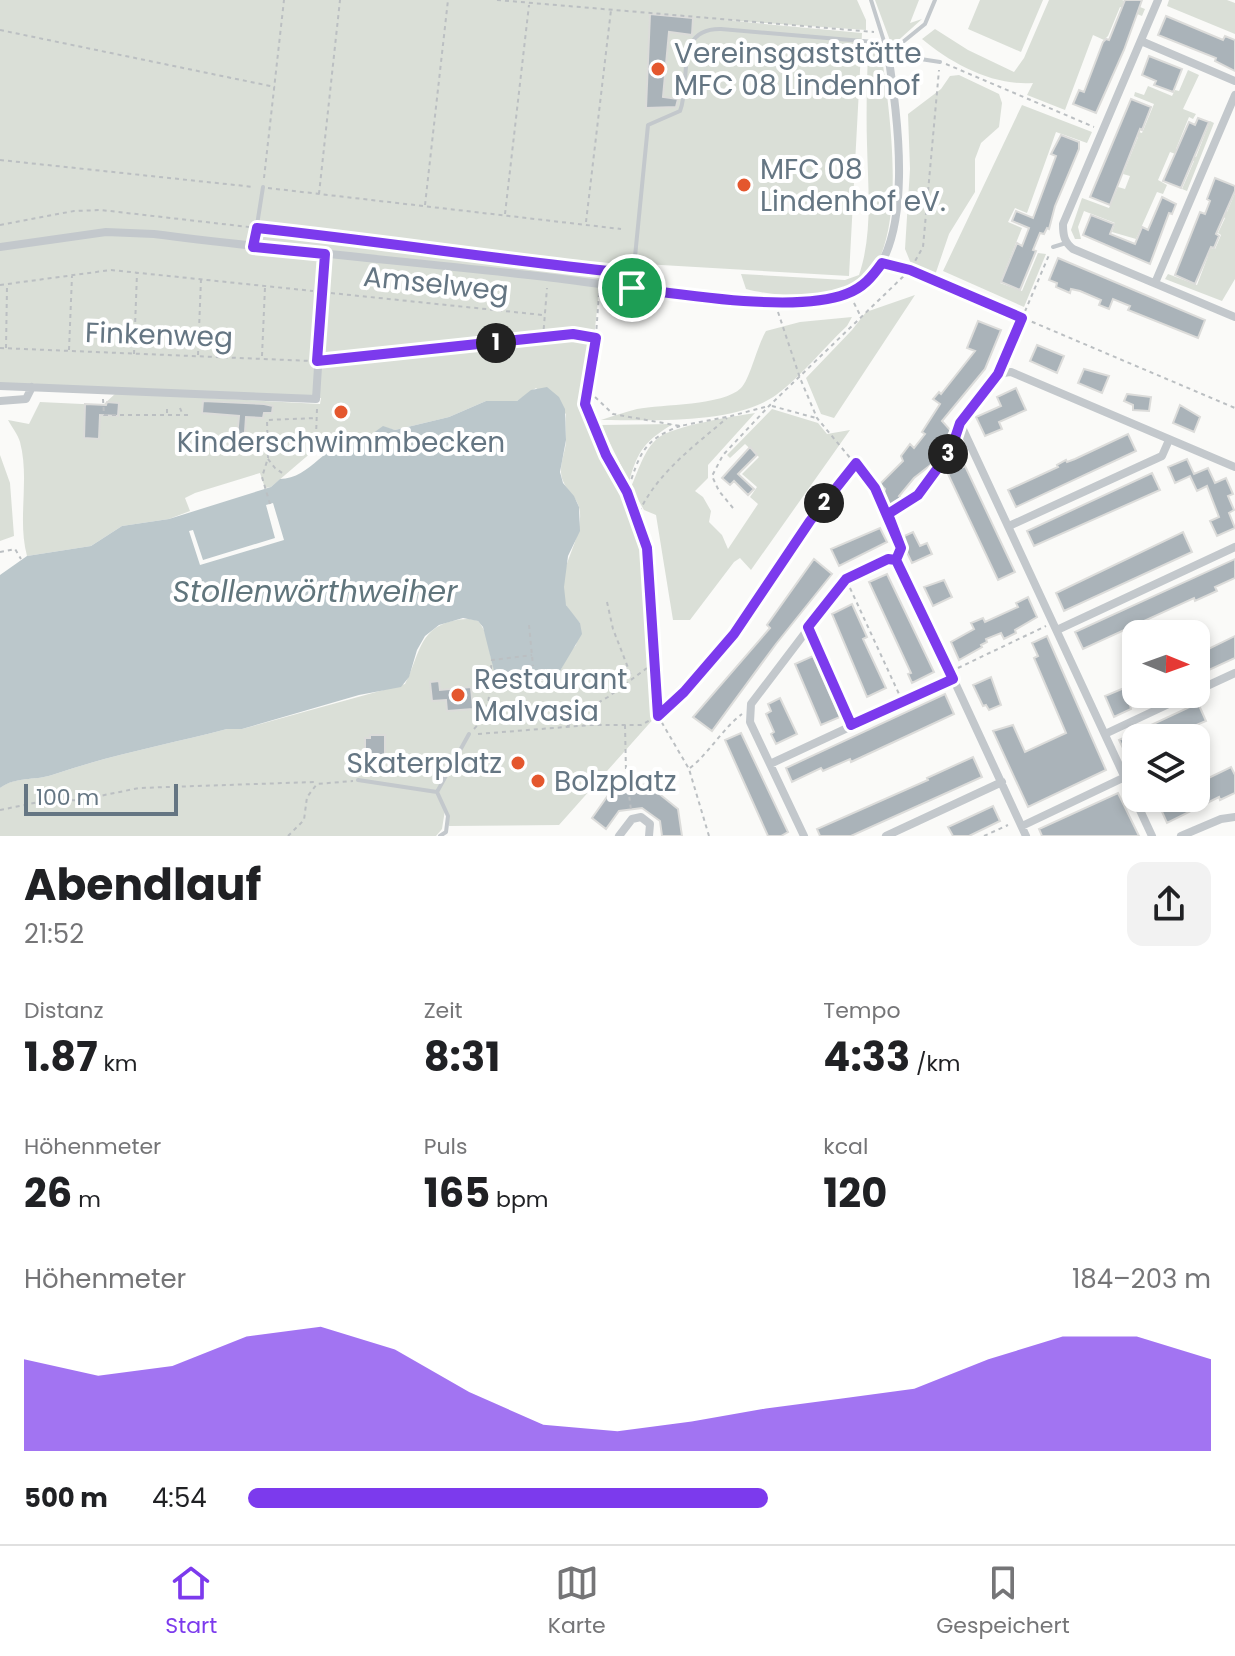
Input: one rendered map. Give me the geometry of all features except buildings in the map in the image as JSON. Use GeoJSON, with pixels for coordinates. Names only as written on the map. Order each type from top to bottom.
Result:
{"type":"FeatureCollection","features":[{"type":"Feature","properties":{"kind":"street"},"geometry":{"type":"LineString","coordinates":[[1158,0],[1063,224],[1066,243],[1235,317]]}},
{"type":"Feature","properties":{"kind":"street"},"geometry":{"type":"LineString","coordinates":[[1141,41],[1235,81]]}},
{"type":"Feature","properties":{"kind":"street"},"geometry":{"type":"LineString","coordinates":[[0,247],[106,232],[154,234],[775,302],[832,299],[861,287],[882,263],[896,212],[899,175],[896,110],[888,54]]}},
{"type":"Feature","properties":{"kind":"street"},"geometry":{"type":"LineString","coordinates":[[1155,283],[1235,95]]}},
{"type":"Feature","properties":{"kind":"street"},"geometry":{"type":"LineString","coordinates":[[0,386],[316,399],[325,254]]}},
{"type":"Feature","properties":{"kind":"street"},"geometry":{"type":"LineString","coordinates":[[1122,771],[960,423],[998,374],[1011,372],[1235,467]]}},
{"type":"Feature","properties":{"kind":"street"},"geometry":{"type":"LineString","coordinates":[[0,401],[26,399],[32,387]]}},
{"type":"Feature","properties":{"kind":"street"},"geometry":{"type":"LineString","coordinates":[[1009,526],[1162,456],[1169,440]]}},
{"type":"Feature","properties":{"kind":"street"},"geometry":{"type":"LineString","coordinates":[[1056,626],[1235,547]]}},
{"type":"Feature","properties":{"kind":"street"},"geometry":{"type":"LineString","coordinates":[[804,836],[750,722],[751,704],[846,579],[888,559],[896,560],[1026,836]]}},
{"type":"Feature","properties":{"kind":"street"},"geometry":{"type":"LineString","coordinates":[[1210,685],[1235,673]]}},
{"type":"Feature","properties":{"kind":"street"},"geometry":{"type":"LineString","coordinates":[[770,764],[952,676]]}},
{"type":"Feature","properties":{"kind":"street"},"geometry":{"type":"LineString","coordinates":[[1105,734],[1160,708]]}},
{"type":"Feature","properties":{"kind":"street"},"geometry":{"type":"LineString","coordinates":[[1020,823],[1122,778]]}},
{"type":"Feature","properties":{"kind":"street"},"geometry":{"type":"LineString","coordinates":[[886,836],[1002,782]]}},
{"type":"Feature","properties":{"kind":"street"},"geometry":{"type":"LineString","coordinates":[[1141,812],[1152,836]]}},
{"type":"Feature","properties":{"kind":"street"},"geometry":{"type":"LineString","coordinates":[[619,836],[632,819],[641,817],[650,824],[652,833],[649,836]]}},
{"type":"Feature","properties":{"kind":"street"},"geometry":{"type":"LineString","coordinates":[[1181,836],[1221,819],[1235,817]]}},
{"type":"Feature","properties":{"kind":"lane"},"geometry":{"type":"LineString","coordinates":[[871,0],[888,54]]}},
{"type":"Feature","properties":{"kind":"lane"},"geometry":{"type":"LineString","coordinates":[[888,54],[925,24],[935,0]]}},
{"type":"Feature","properties":{"kind":"lane"},"geometry":{"type":"LineString","coordinates":[[632,288],[648,125],[678,115],[688,50],[697,34],[708,29],[721,29],[886,43]]}},
{"type":"Feature","properties":{"kind":"lane"},"geometry":{"type":"LineString","coordinates":[[888,54],[940,62]]}},
{"type":"Feature","properties":{"kind":"lane"},"geometry":{"type":"LineString","coordinates":[[253,247],[263,187]]}},
{"type":"Feature","properties":{"kind":"lane"},"geometry":{"type":"LineString","coordinates":[[1053,247],[1066,243]]}},
{"type":"Feature","properties":{"kind":"lane"},"geometry":{"type":"LineString","coordinates":[[918,495],[951,450],[960,423]]}},
{"type":"Feature","properties":{"kind":"lane"},"geometry":{"type":"LineString","coordinates":[[437,792],[469,734]]}},
{"type":"Feature","properties":{"kind":"lane"},"geometry":{"type":"LineString","coordinates":[[358,780],[437,792]]}},
{"type":"Feature","properties":{"kind":"lane"},"geometry":{"type":"LineString","coordinates":[[437,792],[448,816],[446,832],[440,836]]}},
{"type":"Feature","properties":{"kind":"path"},"geometry":{"type":"LineString","coordinates":[[263,187],[284,0]]}},
{"type":"Feature","properties":{"kind":"path"},"geometry":{"type":"LineString","coordinates":[[319,195],[340,0]]}},
{"type":"Feature","properties":{"kind":"path"},"geometry":{"type":"LineString","coordinates":[[425,206],[448,0]]}},
{"type":"Feature","properties":{"kind":"path"},"geometry":{"type":"LineString","coordinates":[[497,0],[883,32]]}},
{"type":"Feature","properties":{"kind":"path"},"geometry":{"type":"LineString","coordinates":[[505,215],[529,4]]}},
{"type":"Feature","properties":{"kind":"path"},"geometry":{"type":"LineString","coordinates":[[586,223],[611,10]]}},
{"type":"Feature","properties":{"kind":"path"},"geometry":{"type":"LineString","coordinates":[[0,30],[275,87]]}},
{"type":"Feature","properties":{"kind":"path"},"geometry":{"type":"LineString","coordinates":[[940,62],[1103,131]]}},
{"type":"Feature","properties":{"kind":"path"},"geometry":{"type":"LineString","coordinates":[[0,160],[621,229]]}},
{"type":"Feature","properties":{"kind":"path"},"geometry":{"type":"LineString","coordinates":[[0,225],[74,211],[101,210],[617,272],[632,288]]}},
{"type":"Feature","properties":{"kind":"path"},"geometry":{"type":"LineString","coordinates":[[998,374],[1053,247]]}},
{"type":"Feature","properties":{"kind":"path"},"geometry":{"type":"LineString","coordinates":[[882,263],[910,270],[1235,408]]}},
{"type":"Feature","properties":{"kind":"path","name":"Amselweg"},"geometry":{"type":"LineString","coordinates":[[0,285],[111,270],[545,315]]}},
{"type":"Feature","properties":{"kind":"path"},"geometry":{"type":"LineString","coordinates":[[134,354],[137,272]]}},
{"type":"Feature","properties":{"kind":"path"},"geometry":{"type":"LineString","coordinates":[[69,351],[72,275]]}},
{"type":"Feature","properties":{"kind":"path"},"geometry":{"type":"LineString","coordinates":[[543,338],[547,277]]}},
{"type":"Feature","properties":{"kind":"path"},"geometry":{"type":"LineString","coordinates":[[198,357],[201,279]]}},
{"type":"Feature","properties":{"kind":"path"},"geometry":{"type":"LineString","coordinates":[[6,349],[7,284]]}},
{"type":"Feature","properties":{"kind":"path"},"geometry":{"type":"LineString","coordinates":[[600,284],[596,338],[585,404],[606,455],[627,492],[647,548],[658,716],[689,769],[709,836]]}},
{"type":"Feature","properties":{"kind":"path"},"geometry":{"type":"LineString","coordinates":[[262,359],[265,286]]}},
{"type":"Feature","properties":{"kind":"path"},"geometry":{"type":"LineString","coordinates":[[848,294],[861,316]]}},
{"type":"Feature","properties":{"kind":"path"},"geometry":{"type":"LineString","coordinates":[[775,302],[817,418],[875,488],[888,514],[901,548],[896,560]]}},
{"type":"Feature","properties":{"kind":"path","name":"Finkenweg"},"geometry":{"type":"LineString","coordinates":[[0,348],[317,361],[573,334],[596,338]]}},
{"type":"Feature","properties":{"kind":"path"},"geometry":{"type":"LineString","coordinates":[[733,508],[714,482],[715,466],[769,406],[800,378]]}},
{"type":"Feature","properties":{"kind":"path"},"geometry":{"type":"LineString","coordinates":[[590,382],[594,396],[613,414],[680,426]]}},
{"type":"Feature","properties":{"kind":"path"},"geometry":{"type":"LineString","coordinates":[[103,390],[104,415],[190,415]]}},
{"type":"Feature","properties":{"kind":"path"},"geometry":{"type":"LineString","coordinates":[[627,492],[650,441],[680,426],[769,406],[817,418]]}},
{"type":"Feature","properties":{"kind":"path"},"geometry":{"type":"LineString","coordinates":[[166,414],[169,407]]}},
{"type":"Feature","properties":{"kind":"path"},"geometry":{"type":"LineString","coordinates":[[180,408],[182,414]]}},
{"type":"Feature","properties":{"kind":"path"},"geometry":{"type":"LineString","coordinates":[[636,519],[644,499],[671,467],[727,417]]}},
{"type":"Feature","properties":{"kind":"path"},"geometry":{"type":"LineString","coordinates":[[270,504],[262,477],[268,458],[267,420],[317,418],[316,436],[320,447]]}},
{"type":"Feature","properties":{"kind":"path"},"geometry":{"type":"LineString","coordinates":[[268,458],[285,475]]}},
{"type":"Feature","properties":{"kind":"path"},"geometry":{"type":"LineString","coordinates":[[469,734],[641,725],[658,716],[684,692],[734,634],[810,521],[856,463]]}},
{"type":"Feature","properties":{"kind":"path"},"geometry":{"type":"LineString","coordinates":[[888,514],[918,495]]}},
{"type":"Feature","properties":{"kind":"path"},"geometry":{"type":"LineString","coordinates":[[0,552],[15,549],[21,559]]}},
{"type":"Feature","properties":{"kind":"path"},"geometry":{"type":"LineString","coordinates":[[846,579],[902,702]]}},
{"type":"Feature","properties":{"kind":"path"},"geometry":{"type":"LineString","coordinates":[[607,602],[613,629],[633,679]]}},
{"type":"Feature","properties":{"kind":"path"},"geometry":{"type":"LineString","coordinates":[[529,625],[533,666]]}},
{"type":"Feature","properties":{"kind":"path"},"geometry":{"type":"LineString","coordinates":[[952,676],[1056,626]]}},
{"type":"Feature","properties":{"kind":"path"},"geometry":{"type":"LineString","coordinates":[[808,627],[851,725]]}},
{"type":"Feature","properties":{"kind":"path"},"geometry":{"type":"LineString","coordinates":[[469,734],[487,711],[492,660],[532,655]]}},
{"type":"Feature","properties":{"kind":"path"},"geometry":{"type":"LineString","coordinates":[[567,727],[580,713],[656,662]]}},
{"type":"Feature","properties":{"kind":"path"},"geometry":{"type":"LineString","coordinates":[[689,769],[703,758],[719,735],[730,728],[740,714],[749,713]]}},
{"type":"Feature","properties":{"kind":"path"},"geometry":{"type":"LineString","coordinates":[[625,725],[626,772],[632,819]]}},
{"type":"Feature","properties":{"kind":"path"},"geometry":{"type":"LineString","coordinates":[[0,810],[44,801],[80,800],[139,788],[317,784],[358,780]]}},
{"type":"Feature","properties":{"kind":"path"},"geometry":{"type":"LineString","coordinates":[[288,836],[304,820],[307,797],[317,784]]}},
{"type":"Feature","properties":{"kind":"path"},"geometry":{"type":"LineString","coordinates":[[984,836],[1020,823]]}},
{"type":"Feature","properties":{"kind":"shaded area"},"geometry":{"type":"Polygon","coordinates":[[[0,0],[857,0],[866,20],[866,30],[723,20],[862,33],[849,276],[627,263],[624,284],[600,283],[589,382],[589,425],[627,492],[647,548],[656,662],[656,716],[559,825],[449,826],[449,814],[445,810],[442,829],[436,836],[0,836],[0,788],[6,784],[45,777],[227,729],[242,729],[405,684],[426,638],[441,625],[452,621],[478,621],[498,677],[511,681],[542,681],[560,671],[576,645],[580,623],[566,606],[563,580],[577,536],[580,513],[578,503],[561,476],[566,444],[566,414],[536,388],[517,401],[486,401],[449,417],[395,430],[383,427],[362,441],[356,439],[338,445],[320,445],[271,487],[265,488],[260,473],[185,498],[190,511],[169,519],[122,526],[91,546],[27,556],[23,528],[23,456],[19,439],[8,420],[29,424],[40,402],[103,405],[116,393],[320,404],[321,398],[0,383],[0,0]]]}},
{"type":"Feature","properties":{"kind":"shaded area"},"geometry":{"type":"Polygon","coordinates":[[[875,0],[919,0],[910,23],[922,19],[892,46],[875,0]]]}},
{"type":"Feature","properties":{"kind":"shaded area"},"geometry":{"type":"Polygon","coordinates":[[[980,0],[1043,0],[1021,52],[968,29],[980,0]]]}},
{"type":"Feature","properties":{"kind":"shaded area"},"geometry":{"type":"Polygon","coordinates":[[[1049,0],[1122,0],[1145,9],[1142,16],[1120,7],[1108,36],[1104,40],[1093,35],[1065,110],[1027,95],[1033,83],[1003,81],[974,72],[922,39],[935,29],[968,50],[1014,72],[1024,58],[1049,0]]]}},
{"type":"Feature","properties":{"kind":"shaded area"},"geometry":{"type":"Polygon","coordinates":[[[1169,0],[1227,0],[1235,3],[1235,34],[1167,6],[1169,0]]]}},
{"type":"Feature","properties":{"kind":"shaded area"},"geometry":{"type":"Polygon","coordinates":[[[868,50],[881,51],[893,174],[886,238],[877,265],[861,284],[837,293],[788,295],[746,289],[741,274],[845,280],[859,275],[869,211],[868,50]]]}},
{"type":"Feature","properties":{"kind":"shaded area"},"geometry":{"type":"Polygon","coordinates":[[[1188,70],[1199,75],[1183,109],[1196,114],[1193,119],[1189,117],[1176,149],[1196,157],[1210,121],[1214,123],[1187,191],[1182,189],[1194,161],[1170,152],[1158,180],[1167,185],[1163,194],[1157,192],[1136,239],[1112,232],[1115,223],[1084,211],[1078,227],[1081,239],[1075,239],[1071,230],[1082,198],[1109,208],[1118,187],[1125,189],[1130,176],[1123,174],[1138,137],[1128,133],[1129,129],[1142,133],[1154,104],[1134,96],[1135,92],[1144,95],[1148,86],[1172,96],[1175,90],[1179,91],[1188,70]]]}},
{"type":"Feature","properties":{"kind":"shaded area"},"geometry":{"type":"Polygon","coordinates":[[[959,75],[999,94],[1002,103],[999,127],[981,143],[975,159],[975,192],[949,234],[931,287],[914,271],[905,249],[910,169],[908,114],[941,89],[950,76],[959,75]]]}},
{"type":"Feature","properties":{"kind":"shaded area"},"geometry":{"type":"Polygon","coordinates":[[[1022,105],[1092,132],[1087,143],[1056,132],[1027,213],[1015,208],[1008,222],[1022,228],[1000,283],[1022,291],[1038,253],[1046,254],[1024,307],[943,271],[1022,105]]]}},
{"type":"Feature","properties":{"kind":"shaded area"},"geometry":{"type":"Polygon","coordinates":[[[1235,193],[1235,279],[1222,301],[1165,279],[1168,274],[1197,285],[1208,256],[1203,254],[1206,247],[1215,249],[1225,218],[1212,212],[1214,208],[1227,212],[1235,193]]]}},
{"type":"Feature","properties":{"kind":"shaded area"},"geometry":{"type":"Polygon","coordinates":[[[915,295],[834,418],[821,414],[806,378],[866,312],[915,295]]]}},
{"type":"Feature","properties":{"kind":"shaded area"},"geometry":{"type":"Polygon","coordinates":[[[852,317],[847,326],[795,379],[759,405],[738,412],[692,419],[601,420],[637,409],[707,401],[732,394],[744,384],[766,331],[800,322],[852,317]]]}},
{"type":"Feature","properties":{"kind":"shaded area"},"geometry":{"type":"Polygon","coordinates":[[[772,409],[818,423],[827,434],[850,430],[751,570],[740,558],[690,620],[673,620],[656,515],[644,510],[631,487],[642,461],[658,438],[677,429],[755,413],[708,465],[708,478],[695,491],[703,497],[711,511],[709,522],[722,535],[728,549],[758,504],[750,497],[757,487],[742,474],[759,457],[745,444],[730,458],[727,455],[772,409]]]}},
{"type":"Feature","properties":{"kind":"shaded area"},"geometry":{"type":"Polygon","coordinates":[[[673,424],[644,447],[629,482],[601,425],[673,424]]]}},
{"type":"Feature","properties":{"kind":"shaded area"},"geometry":{"type":"Polygon","coordinates":[[[0,455],[10,483],[14,536],[0,541],[0,455]]]}},
{"type":"Feature","properties":{"kind":"water","name":"Stollenwörthweiher"},"geometry":{"type":"Polygon","coordinates":[[[547,387],[559,397],[565,409],[566,440],[560,472],[563,483],[579,507],[580,531],[568,556],[564,587],[566,605],[580,623],[582,634],[560,671],[549,680],[504,680],[494,671],[483,627],[478,621],[463,618],[439,625],[425,636],[409,677],[401,687],[359,695],[242,729],[227,729],[45,777],[13,782],[0,788],[0,575],[27,556],[91,546],[122,526],[169,519],[271,487],[280,479],[302,472],[340,444],[362,441],[383,426],[395,430],[449,417],[486,401],[517,401],[531,390],[547,387]]]}},
{"type":"Feature","properties":{"kind":"pier"},"geometry":{"type":"Polygon","coordinates":[[[273,503],[284,540],[200,565],[189,531],[193,530],[203,560],[275,538],[266,505],[273,503]]]}},
{"type":"Feature","properties":{"kind":"place","name":"Vereinsgaststätte MFC 08 Lindenhof"},"geometry":{"type":"Point","coordinates":[658,69]}},
{"type":"Feature","properties":{"kind":"place","name":"MFC 08 Lindenhof eV."},"geometry":{"type":"Point","coordinates":[744,185]}},
{"type":"Feature","properties":{"kind":"place","name":"Kinderschwimmbecken"},"geometry":{"type":"Point","coordinates":[341,412]}},
{"type":"Feature","properties":{"kind":"place","name":"Restaurant Malvasia"},"geometry":{"type":"Point","coordinates":[458,695]}},
{"type":"Feature","properties":{"kind":"place","name":"Skaterplatz"},"geometry":{"type":"Point","coordinates":[518,763]}},
{"type":"Feature","properties":{"kind":"place","name":"Bolzplatz"},"geometry":{"type":"Point","coordinates":[538,781]}},
{"type":"Feature","properties":{"kind":"route"},"geometry":{"type":"LineString","coordinates":[[632,288],[617,272],[417,249],[326,235],[257,228],[253,247],[325,254],[317,361],[573,334],[596,338],[585,404],[606,455],[627,492],[647,548],[658,716],[684,692],[734,634],[810,521],[856,463],[875,488],[901,548],[896,560],[888,559],[846,579],[808,627],[851,725],[953,679],[896,560],[901,548],[888,514],[918,495],[951,450],[960,423],[998,374],[1022,318],[910,270],[882,263],[861,287],[832,299],[815,301],[775,302],[632,288]]}}]}
